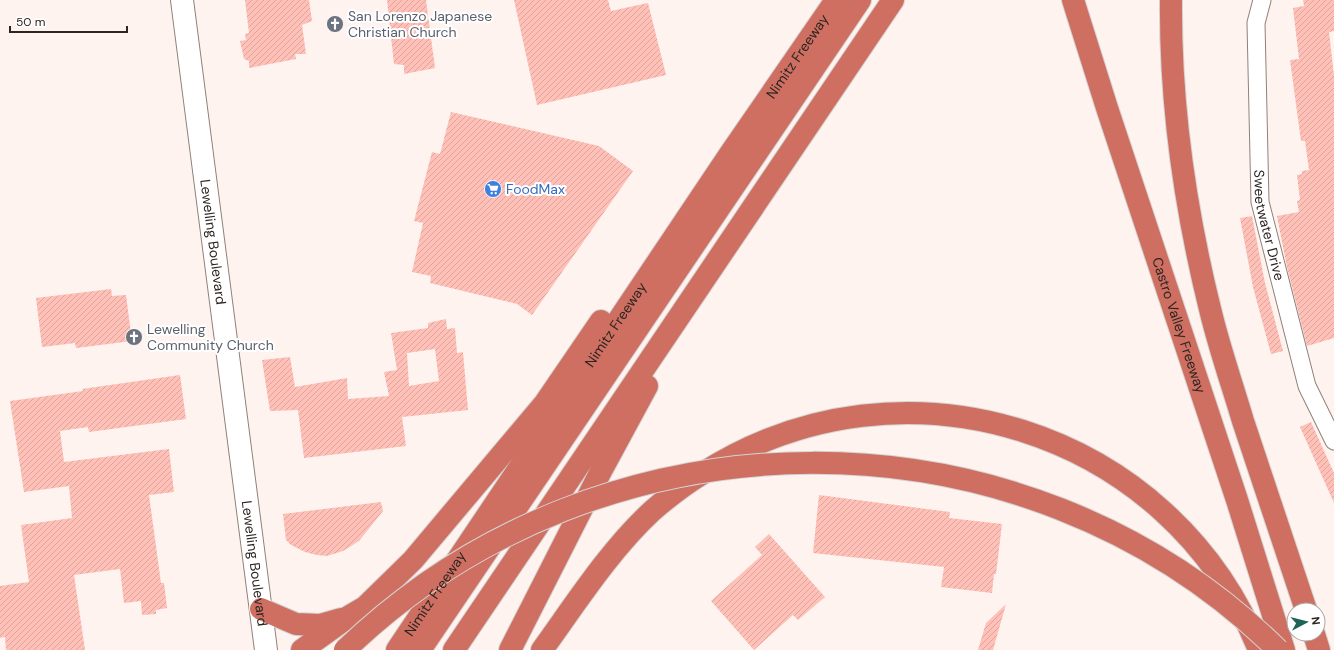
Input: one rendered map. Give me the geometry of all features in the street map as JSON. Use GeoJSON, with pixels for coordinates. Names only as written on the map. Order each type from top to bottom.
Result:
{"type":"FeatureCollection","features":[{"type":"Feature","properties":{"kind":"highway"},"geometry":{"type":"LineString","coordinates":[[820,24],[830,0]]}},
{"type":"Feature","properties":{"kind":"highway","name":"Nimitz Freeway"},"geometry":{"type":"LineString","coordinates":[[397,650],[540,440],[730,154],[836,0]]}},
{"type":"Feature","properties":{"kind":"highway"},"geometry":{"type":"LineString","coordinates":[[420,650],[860,0]]}},
{"type":"Feature","properties":{"kind":"highway"},"geometry":{"type":"LineString","coordinates":[[454,650],[893,0]]}},
{"type":"Feature","properties":{"kind":"highway"},"geometry":{"type":"LineString","coordinates":[[855,56],[904,0]]}},
{"type":"Feature","properties":{"kind":"highway","name":"Castro Valley Freeway"},"geometry":{"type":"LineString","coordinates":[[1073,0],[1107,108],[1239,507],[1284,650]]}},
{"type":"Feature","properties":{"kind":"highway"},"geometry":{"type":"LineString","coordinates":[[1171,0],[1175,108],[1183,176],[1195,243],[1210,310],[1227,369],[1303,602]]}},
{"type":"Feature","properties":{"kind":"highway"},"geometry":{"type":"LineString","coordinates":[[302,650],[348,617],[365,607],[413,560],[545,403],[641,263],[730,154]]}},
{"type":"Feature","properties":{"kind":"highway"},"geometry":{"type":"LineString","coordinates":[[510,650],[601,471],[709,272]]}},
{"type":"Feature","properties":{"kind":"highway"},"geometry":{"type":"LineString","coordinates":[[542,650],[589,585],[628,536],[676,491],[704,472],[759,443],[798,429],[832,420],[865,415],[895,413],[928,413],[964,417],[1000,424],[1034,434],[1066,447],[1097,463],[1126,481],[1153,502],[1178,525],[1201,551],[1238,606],[1259,650]]}},
{"type":"Feature","properties":{"kind":"highway"},"geometry":{"type":"LineString","coordinates":[[345,650],[382,617],[437,576],[496,541],[559,512],[589,500],[625,489],[684,474],[726,468],[794,462],[863,464],[931,473],[999,489],[1064,511],[1126,540],[1186,575],[1241,616],[1278,650]]}},
{"type":"Feature","properties":{"kind":"highway"},"geometry":{"type":"LineString","coordinates":[[261,610],[296,624],[320,625],[348,617]]}},
{"type":"Feature","properties":{"kind":"main road","name":"Lewelling Boulevard"},"geometry":{"type":"LineString","coordinates":[[182,0],[266,650]]}},
{"type":"Feature","properties":{"kind":"street","name":"Sweetwater Drive"},"geometry":{"type":"LineString","coordinates":[[1262,0],[1256,23],[1260,202],[1307,386],[1334,441]]}},
{"type":"Feature","properties":{"kind":"building"},"geometry":{"type":"Polygon","coordinates":[[[245,0],[309,0],[312,21],[302,25],[306,54],[295,54],[296,59],[249,68],[249,61],[244,59],[240,41],[246,40],[245,34],[249,33],[245,0]]]}},
{"type":"Feature","properties":{"kind":"building"},"geometry":{"type":"Polygon","coordinates":[[[387,0],[426,0],[435,68],[404,74],[404,65],[394,64],[387,0]]]}},
{"type":"Feature","properties":{"kind":"building"},"geometry":{"type":"Polygon","coordinates":[[[514,0],[608,0],[611,11],[648,3],[666,75],[537,105],[514,0]]]}},
{"type":"Feature","properties":{"kind":"building"},"geometry":{"type":"Polygon","coordinates":[[[1303,0],[1334,0],[1334,31],[1329,32],[1334,76],[1334,338],[1307,346],[1287,267],[1277,216],[1299,212],[1297,201],[1300,200],[1297,175],[1302,174],[1302,171],[1309,170],[1305,141],[1301,141],[1290,60],[1299,59],[1293,8],[1304,6],[1303,0]]]}},
{"type":"Feature","properties":{"kind":"building"},"geometry":{"type":"Polygon","coordinates":[[[451,112],[599,146],[633,171],[532,315],[517,304],[430,283],[431,276],[412,272],[423,223],[414,221],[432,152],[440,154],[451,112]]]}},
{"type":"Feature","properties":{"kind":"building"},"geometry":{"type":"Polygon","coordinates":[[[1252,216],[1265,283],[1283,351],[1271,354],[1253,287],[1240,218],[1252,216]]]}},
{"type":"Feature","properties":{"kind":"building"},"geometry":{"type":"Polygon","coordinates":[[[111,289],[112,296],[126,295],[132,341],[76,348],[75,343],[42,347],[36,298],[111,289]]]}},
{"type":"Feature","properties":{"kind":"building"},"geometry":{"type":"Polygon","coordinates":[[[446,319],[447,329],[455,328],[457,353],[463,352],[468,410],[402,417],[406,446],[304,458],[298,410],[270,411],[262,360],[290,357],[295,387],[347,378],[348,399],[389,396],[384,372],[397,370],[391,333],[428,328],[428,323],[446,319]],[[435,349],[407,353],[409,386],[439,381],[435,349]]]}},
{"type":"Feature","properties":{"kind":"building"},"geometry":{"type":"Polygon","coordinates":[[[180,375],[186,419],[89,432],[88,427],[60,431],[64,462],[169,449],[174,492],[149,495],[161,583],[164,583],[167,608],[156,610],[156,614],[142,615],[141,601],[124,603],[120,569],[74,575],[85,650],[6,650],[5,637],[0,638],[0,586],[29,582],[21,525],[72,518],[69,486],[24,492],[10,401],[180,375]]]}},
{"type":"Feature","properties":{"kind":"building"},"geometry":{"type":"Polygon","coordinates":[[[1311,422],[1334,473],[1334,503],[1300,427],[1311,422]]]}},
{"type":"Feature","properties":{"kind":"building"},"geometry":{"type":"Polygon","coordinates":[[[819,495],[950,512],[949,518],[1002,524],[996,574],[994,574],[992,593],[941,587],[944,567],[813,553],[819,495]]]}},
{"type":"Feature","properties":{"kind":"building"},"geometry":{"type":"Polygon","coordinates":[[[381,502],[383,511],[359,541],[343,551],[327,556],[317,555],[305,552],[291,545],[286,540],[283,514],[381,502]]]}},
{"type":"Feature","properties":{"kind":"building"},"geometry":{"type":"Polygon","coordinates":[[[769,534],[825,597],[798,620],[793,615],[754,650],[711,601],[762,555],[755,547],[769,534]]]}},
{"type":"Feature","properties":{"kind":"building"},"geometry":{"type":"Polygon","coordinates":[[[1006,604],[993,650],[978,650],[986,623],[1006,604]]]}},
{"type":"Feature","properties":{"kind":"place","name":"San Lorenzo Japanese Christian Church"},"geometry":{"type":"Point","coordinates":[335,24]}},
{"type":"Feature","properties":{"kind":"place","name":"FoodMax"},"geometry":{"type":"Point","coordinates":[493,189]}},
{"type":"Feature","properties":{"kind":"place","name":"Lewelling Community Church"},"geometry":{"type":"Point","coordinates":[134,337]}}]}
